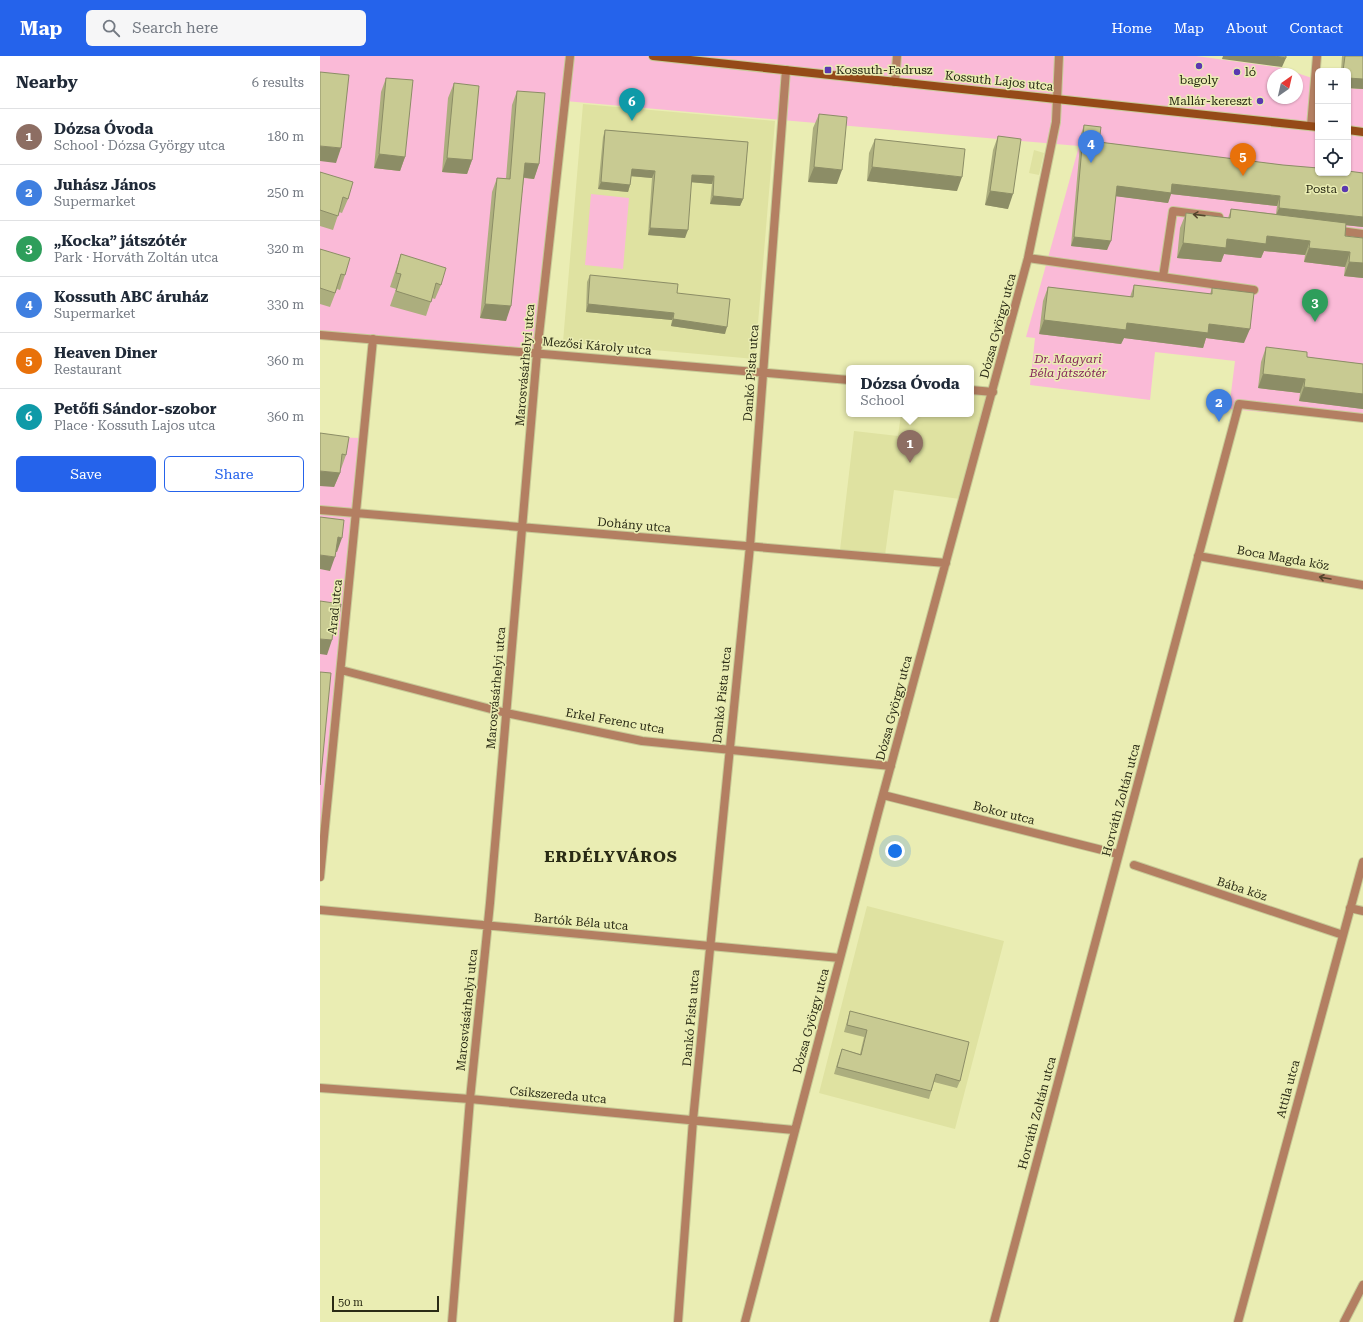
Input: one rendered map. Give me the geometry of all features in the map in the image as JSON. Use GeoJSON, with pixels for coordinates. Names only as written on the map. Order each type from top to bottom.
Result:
{"type":"FeatureCollection","features":[{"type":"Feature","properties":{"kind":"street","name":"Marosvásárhelyi utca"},"geometry":{"type":"LineString","coordinates":[[452,1322],[470,1099],[487,925],[537,353],[570,56]]}},
{"type":"Feature","properties":{"kind":"street","name":"Kossuth Lajos utca"},"geometry":{"type":"LineString","coordinates":[[653,56],[1315,127]]}},
{"type":"Feature","properties":{"kind":"street"},"geometry":{"type":"LineString","coordinates":[[895,82],[897,56]]}},
{"type":"Feature","properties":{"kind":"street","name":"Dózsa György utca"},"geometry":{"type":"LineString","coordinates":[[745,1322],[794,1130],[883,795],[1028,258],[1054,136],[1058,99],[1059,56]]}},
{"type":"Feature","properties":{"kind":"street"},"geometry":{"type":"LineString","coordinates":[[1316,104],[1317,56]]}},
{"type":"Feature","properties":{"kind":"street","name":"Dankó Pista utca"},"geometry":{"type":"LineString","coordinates":[[678,1322],[693,1120],[728,749],[750,546],[786,70]]}},
{"type":"Feature","properties":{"kind":"street"},"geometry":{"type":"LineString","coordinates":[[1351,130],[1363,132]]}},
{"type":"Feature","properties":{"kind":"street"},"geometry":{"type":"LineString","coordinates":[[1162,277],[1173,212],[1225,218]]}},
{"type":"Feature","properties":{"kind":"street"},"geometry":{"type":"LineString","coordinates":[[1324,229],[1363,234]]}},
{"type":"Feature","properties":{"kind":"street"},"geometry":{"type":"LineString","coordinates":[[1028,258],[1254,290]]}},
{"type":"Feature","properties":{"kind":"street","name":"Mezősi Károly utca"},"geometry":{"type":"LineString","coordinates":[[320,335],[846,380]]}},
{"type":"Feature","properties":{"kind":"street","name":"Arad utca"},"geometry":{"type":"LineString","coordinates":[[320,877],[373,339]]}},
{"type":"Feature","properties":{"kind":"street"},"geometry":{"type":"LineString","coordinates":[[974,390],[993,392]]}},
{"type":"Feature","properties":{"kind":"street","name":"Horváth Zoltán utca"},"geometry":{"type":"LineString","coordinates":[[994,1322],[1239,404],[1363,418]]}},
{"type":"Feature","properties":{"kind":"street","name":"Dohány utca"},"geometry":{"type":"LineString","coordinates":[[320,510],[946,563]]}},
{"type":"Feature","properties":{"kind":"street","name":"Boca Magda köz"},"geometry":{"type":"LineString","coordinates":[[1198,556],[1363,585]]}},
{"type":"Feature","properties":{"kind":"street","name":"Erkel Ferenc utca"},"geometry":{"type":"LineString","coordinates":[[341,670],[506,713],[642,740],[891,766]]}},
{"type":"Feature","properties":{"kind":"street","name":"Bokor utca"},"geometry":{"type":"LineString","coordinates":[[883,795],[1118,854]]}},
{"type":"Feature","properties":{"kind":"street","name":"Attila utca"},"geometry":{"type":"LineString","coordinates":[[1238,1322],[1363,862]]}},
{"type":"Feature","properties":{"kind":"street","name":"Bába köz"},"geometry":{"type":"LineString","coordinates":[[1134,865],[1343,935]]}},
{"type":"Feature","properties":{"kind":"street"},"geometry":{"type":"LineString","coordinates":[[1350,908],[1363,911]]}},
{"type":"Feature","properties":{"kind":"street","name":"Bartók Béla utca"},"geometry":{"type":"LineString","coordinates":[[320,910],[840,958]]}},
{"type":"Feature","properties":{"kind":"street","name":"Csíkszereda utca"},"geometry":{"type":"LineString","coordinates":[[320,1088],[470,1099],[794,1130]]}},
{"type":"Feature","properties":{"kind":"street"},"geometry":{"type":"LineString","coordinates":[[1344,1322],[1363,1285]]}},
{"type":"Feature","properties":{"kind":"shaded area"},"geometry":{"type":"Polygon","coordinates":[[[583,104],[775,121],[755,359],[563,342],[583,104]]]}},
{"type":"Feature","properties":{"kind":"shaded area"},"geometry":{"type":"Polygon","coordinates":[[[1034,150],[1044,153],[1039,175],[1029,173],[1034,150]]]}},
{"type":"Feature","properties":{"kind":"shaded area"},"geometry":{"type":"Polygon","coordinates":[[[974,394],[988,396],[960,499],[894,490],[885,555],[840,550],[854,431],[898,436],[901,417],[974,417],[974,394]]]}},
{"type":"Feature","properties":{"kind":"shaded area"},"geometry":{"type":"Polygon","coordinates":[[[867,906],[1004,941],[955,1129],[819,1093],[867,906]]]}},
{"type":"Feature","properties":{"kind":"green space","name":"Dr. Magyari Béla játszótér"},"geometry":{"type":"Polygon","coordinates":[[[320,56],[1196,56],[1282,68],[1267,68],[1267,104],[1303,104],[1303,75],[1315,79],[1315,176],[1351,176],[1351,88],[1363,89],[1363,421],[1229,409],[1235,361],[1155,352],[1150,400],[1030,385],[1035,338],[1026,337],[1079,146],[565,101],[537,353],[320,334],[320,56]]]}},
{"type":"Feature","properties":{"kind":"green space"},"geometry":{"type":"Polygon","coordinates":[[[591,194],[629,198],[623,269],[585,265],[591,194]]]}},
{"type":"Feature","properties":{"kind":"green space"},"geometry":{"type":"Polygon","coordinates":[[[320,437],[363,438],[320,873],[320,437]]]}},
{"type":"Feature","properties":{"kind":"building"},"geometry":{"type":"Polygon","coordinates":[[[1275,56],[1286,56],[1286,58],[1275,56]]]}},
{"type":"Feature","properties":{"kind":"building"},"geometry":{"type":"Polygon","coordinates":[[[1345,56],[1363,56],[1363,79],[1351,78],[1351,68],[1343,68],[1345,56]]]}},
{"type":"Feature","properties":{"kind":"building"},"geometry":{"type":"Polygon","coordinates":[[[320,72],[349,75],[341,148],[320,146],[320,72]]]}},
{"type":"Feature","properties":{"kind":"building"},"geometry":{"type":"Polygon","coordinates":[[[386,78],[413,80],[405,157],[379,154],[386,78]]]}},
{"type":"Feature","properties":{"kind":"building"},"geometry":{"type":"Polygon","coordinates":[[[454,83],[479,86],[472,160],[447,158],[454,83]]]}},
{"type":"Feature","properties":{"kind":"building"},"geometry":{"type":"Polygon","coordinates":[[[517,91],[545,93],[539,164],[525,163],[511,306],[485,304],[497,178],[510,179],[517,91]]]}},
{"type":"Feature","properties":{"kind":"building"},"geometry":{"type":"Polygon","coordinates":[[[819,114],[847,117],[842,170],[814,167],[819,114]]]}},
{"type":"Feature","properties":{"kind":"building"},"geometry":{"type":"Polygon","coordinates":[[[1084,125],[1101,127],[1099,142],[1315,168],[1315,176],[1351,176],[1351,171],[1363,173],[1363,217],[1279,208],[1280,196],[1172,184],[1171,193],[1117,186],[1111,241],[1074,237],[1084,125]]]}},
{"type":"Feature","properties":{"kind":"building"},"geometry":{"type":"Polygon","coordinates":[[[605,130],[748,142],[743,199],[713,196],[714,176],[692,175],[688,230],[650,228],[655,171],[632,169],[630,185],[601,182],[605,130]]]}},
{"type":"Feature","properties":{"kind":"building"},"geometry":{"type":"Polygon","coordinates":[[[998,136],[1021,139],[1013,194],[990,191],[998,136]]]}},
{"type":"Feature","properties":{"kind":"building"},"geometry":{"type":"Polygon","coordinates":[[[875,139],[965,149],[962,177],[872,167],[875,139]]]}},
{"type":"Feature","properties":{"kind":"building"},"geometry":{"type":"Polygon","coordinates":[[[320,172],[353,182],[348,199],[343,197],[338,216],[320,210],[320,172]]]}},
{"type":"Feature","properties":{"kind":"building"},"geometry":{"type":"Polygon","coordinates":[[[1231,209],[1346,223],[1345,236],[1363,238],[1363,263],[1349,262],[1350,252],[1309,248],[1310,241],[1267,236],[1266,244],[1227,239],[1226,248],[1183,243],[1186,213],[1230,218],[1231,209]]]}},
{"type":"Feature","properties":{"kind":"building"},"geometry":{"type":"Polygon","coordinates":[[[320,249],[350,258],[345,275],[341,274],[335,293],[320,288],[320,249]]]}},
{"type":"Feature","properties":{"kind":"building"},"geometry":{"type":"Polygon","coordinates":[[[401,254],[446,268],[441,285],[436,283],[431,302],[396,291],[401,274],[396,273],[401,254]]]}},
{"type":"Feature","properties":{"kind":"building"},"geometry":{"type":"Polygon","coordinates":[[[590,275],[678,284],[677,293],[730,299],[727,327],[673,319],[674,313],[588,304],[590,275]]]}},
{"type":"Feature","properties":{"kind":"building"},"geometry":{"type":"Polygon","coordinates":[[[1134,285],[1212,294],[1212,288],[1254,293],[1250,329],[1209,324],[1208,333],[1127,323],[1126,330],[1044,320],[1048,287],[1133,297],[1134,285]]]}},
{"type":"Feature","properties":{"kind":"building"},"geometry":{"type":"Polygon","coordinates":[[[1266,347],[1307,352],[1307,357],[1363,364],[1363,394],[1304,387],[1305,379],[1263,374],[1266,347]]]}},
{"type":"Feature","properties":{"kind":"building"},"geometry":{"type":"Polygon","coordinates":[[[320,433],[349,437],[346,455],[342,454],[340,473],[320,471],[320,433]]]}},
{"type":"Feature","properties":{"kind":"building"},"geometry":{"type":"Polygon","coordinates":[[[320,517],[344,520],[342,538],[338,537],[335,557],[320,555],[320,517]]]}},
{"type":"Feature","properties":{"kind":"building"},"geometry":{"type":"Polygon","coordinates":[[[320,601],[341,604],[338,622],[334,621],[332,640],[320,639],[320,601]]]}},
{"type":"Feature","properties":{"kind":"building"},"geometry":{"type":"Polygon","coordinates":[[[320,672],[331,673],[320,785],[320,672]]]}},
{"type":"Feature","properties":{"kind":"building"},"geometry":{"type":"Polygon","coordinates":[[[850,1011],[969,1042],[960,1081],[936,1074],[931,1091],[837,1067],[842,1049],[861,1055],[867,1030],[847,1025],[850,1011]]]}},
{"type":"Feature","properties":{"kind":"place","name":"bagoly"},"geometry":{"type":"Point","coordinates":[1199,66]}},
{"type":"Feature","properties":{"kind":"place","name":"Kossuth-Fadrusz"},"geometry":{"type":"Point","coordinates":[828,70]}},
{"type":"Feature","properties":{"kind":"place","name":"ló"},"geometry":{"type":"Point","coordinates":[1237,72]}},
{"type":"Feature","properties":{"kind":"place","name":"Mallár-kereszt"},"geometry":{"type":"Point","coordinates":[1260,101]}},
{"type":"Feature","properties":{"kind":"place","name":"Petőfi Sándor-szobor"},"geometry":{"type":"Point","coordinates":[632,121]}},
{"type":"Feature","properties":{"kind":"place","name":"Kossuth ABC áruház"},"geometry":{"type":"Point","coordinates":[1091,163]}},
{"type":"Feature","properties":{"kind":"place","name":"Heaven Diner"},"geometry":{"type":"Point","coordinates":[1243,176]}},
{"type":"Feature","properties":{"kind":"place","name":"Posta"},"geometry":{"type":"Point","coordinates":[1345,189]}},
{"type":"Feature","properties":{"kind":"place","name":"„Kocka” játszótér"},"geometry":{"type":"Point","coordinates":[1315,322]}},
{"type":"Feature","properties":{"kind":"place","name":"Juhász János"},"geometry":{"type":"Point","coordinates":[1219,422]}},
{"type":"Feature","properties":{"kind":"place","name":"Dózsa Óvoda"},"geometry":{"type":"Point","coordinates":[910,463]}},
{"type":"Feature","properties":{"kind":"district","name":"ERDÉLYVÁROS"},"geometry":{"type":"Point","coordinates":[611,856]}}]}
